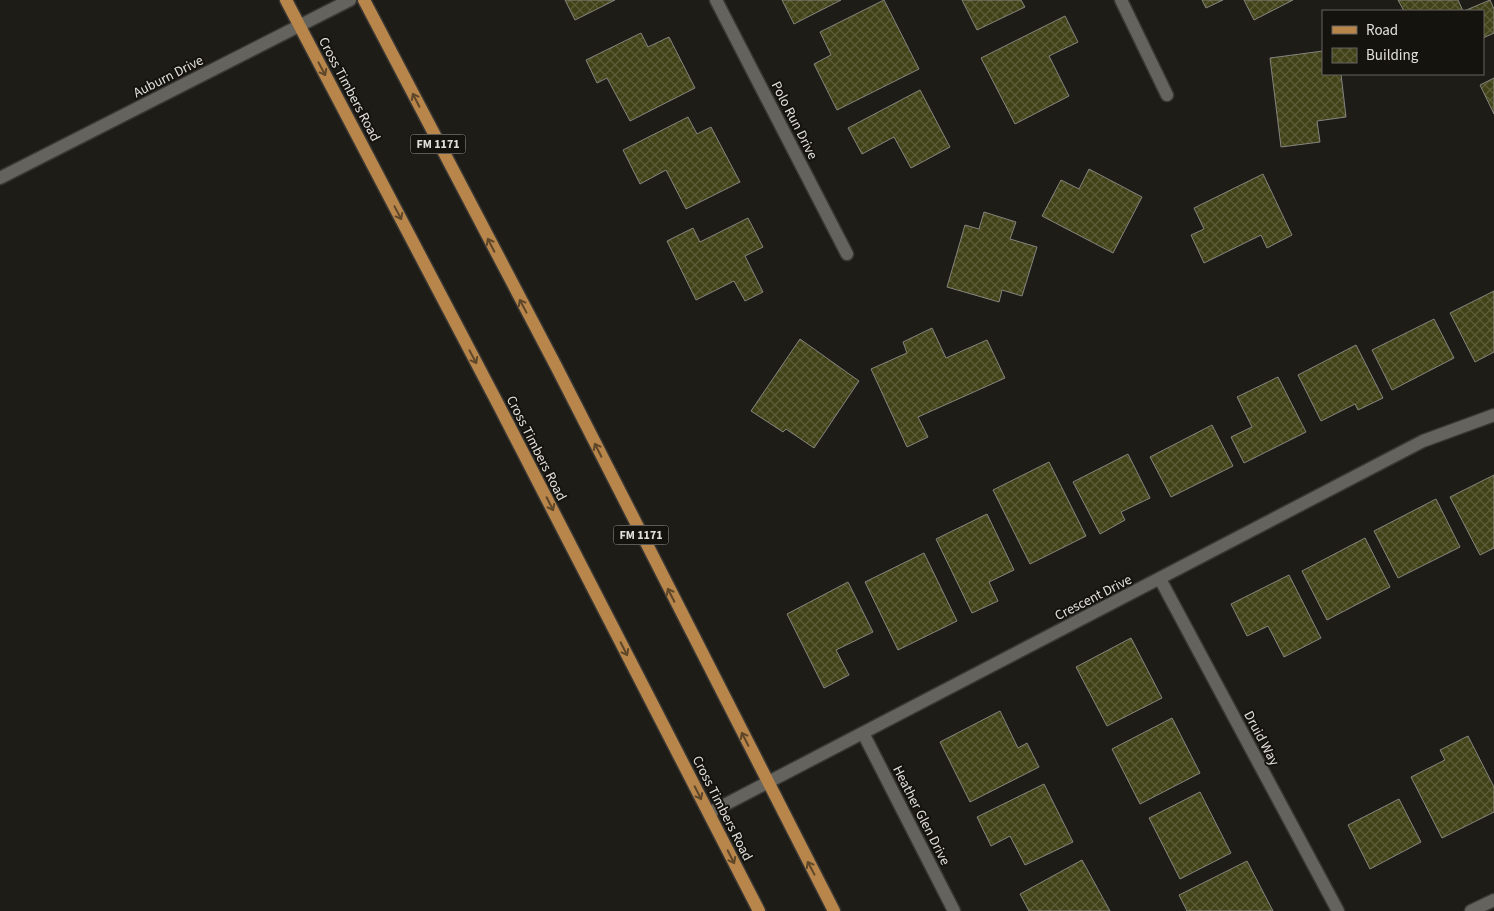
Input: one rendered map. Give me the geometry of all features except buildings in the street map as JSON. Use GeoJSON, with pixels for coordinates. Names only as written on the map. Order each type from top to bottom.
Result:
{"type":"FeatureCollection","features":[{"type":"Feature","properties":{"kind":"main road","name":"Cross Timbers Road"},"geometry":{"type":"LineString","coordinates":[[286,0],[498,404],[759,911]]}},
{"type":"Feature","properties":{"kind":"main road","name":"FM 1171"},"geometry":{"type":"LineString","coordinates":[[364,0],[557,368],[767,783],[834,911]]}},
{"type":"Feature","properties":{"kind":"street","name":"Auburn Drive"},"geometry":{"type":"LineString","coordinates":[[0,178],[350,0]]}},
{"type":"Feature","properties":{"kind":"street","name":"Polo Run Drive"},"geometry":{"type":"LineString","coordinates":[[716,0],[846,254]]}},
{"type":"Feature","properties":{"kind":"street"},"geometry":{"type":"LineString","coordinates":[[1121,0],[1167,95]]}},
{"type":"Feature","properties":{"kind":"street","name":"Crescent Drive"},"geometry":{"type":"LineString","coordinates":[[709,813],[1423,442],[1494,415]]}},
{"type":"Feature","properties":{"kind":"street","name":"Druid Way"},"geometry":{"type":"LineString","coordinates":[[1160,579],[1338,911]]}},
{"type":"Feature","properties":{"kind":"street","name":"Heather Glen Drive"},"geometry":{"type":"LineString","coordinates":[[863,733],[954,911]]}},
{"type":"Feature","properties":{"kind":"street"},"geometry":{"type":"LineString","coordinates":[[1471,911],[1494,900]]}}]}
